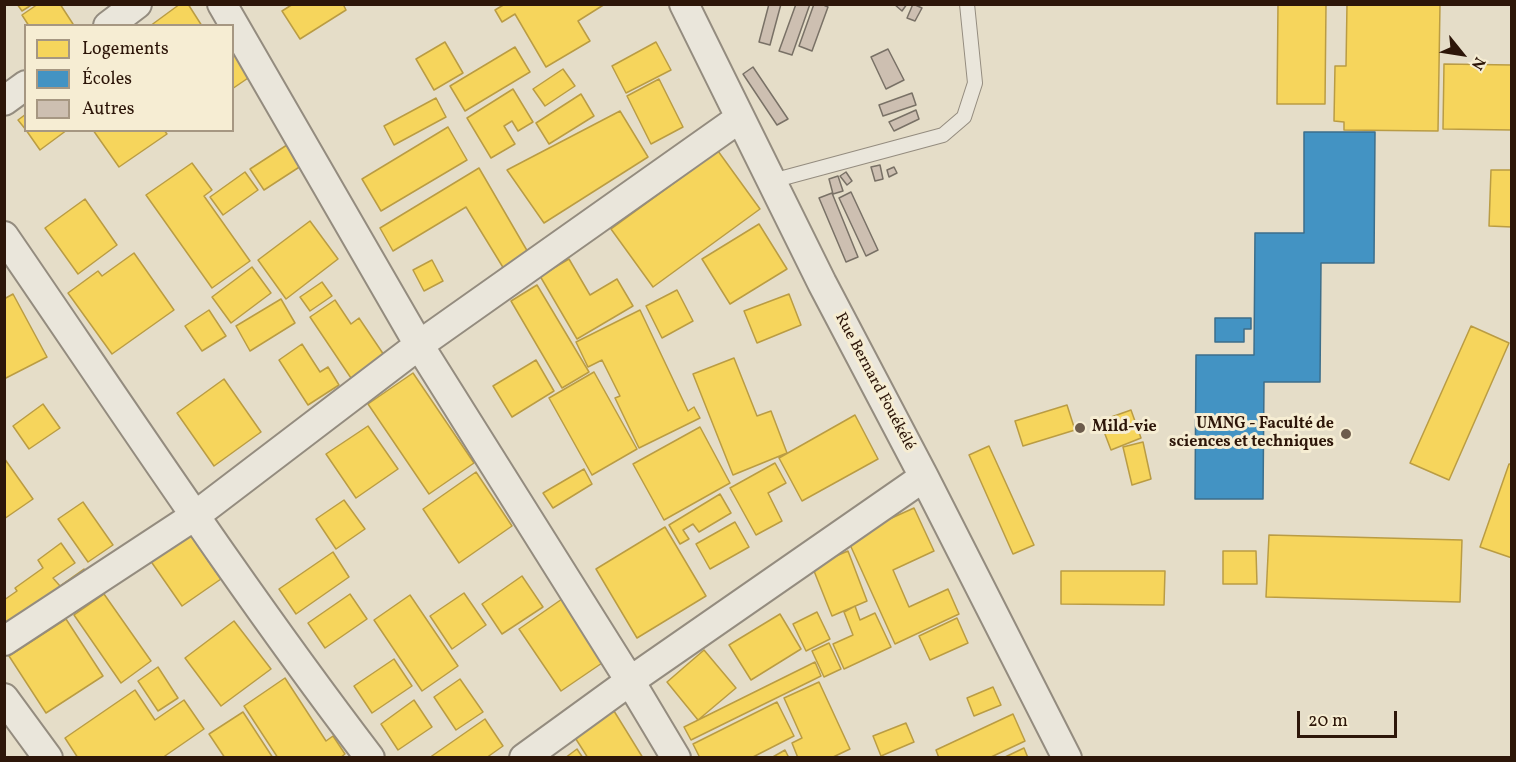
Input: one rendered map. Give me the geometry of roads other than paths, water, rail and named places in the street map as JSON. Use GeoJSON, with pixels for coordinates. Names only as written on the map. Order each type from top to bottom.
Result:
{"type":"FeatureCollection","features":[{"type":"Feature","properties":{"kind":"street"},"geometry":{"type":"LineString","coordinates":[[111,24],[136,4]]}},
{"type":"Feature","properties":{"kind":"street"},"geometry":{"type":"LineString","coordinates":[[222,4],[234,24]]}},
{"type":"Feature","properties":{"kind":"street","name":"Rue Bernard Fouékélé"},"geometry":{"type":"LineString","coordinates":[[684,4],[827,293],[924,477],[1067,758]]}},
{"type":"Feature","properties":{"kind":"street"},"geometry":{"type":"LineString","coordinates":[[234,25],[419,345],[676,758]]}},
{"type":"Feature","properties":{"kind":"street"},"geometry":{"type":"LineString","coordinates":[[4,101],[24,86]]}},
{"type":"Feature","properties":{"kind":"street"},"geometry":{"type":"LineString","coordinates":[[4,641],[196,515],[419,345],[740,118]]}},
{"type":"Feature","properties":{"kind":"street"},"geometry":{"type":"LineString","coordinates":[[4,236],[318,690],[370,758]]}},
{"type":"Feature","properties":{"kind":"street"},"geometry":{"type":"LineString","coordinates":[[524,758],[630,681],[924,477]]}},
{"type":"Feature","properties":{"kind":"street"},"geometry":{"type":"LineString","coordinates":[[4,698],[48,758]]}},
{"type":"Feature","properties":{"kind":"lane"},"geometry":{"type":"LineString","coordinates":[[772,182],[943,135],[964,117],[975,83],[967,4]]}},
{"type":"Feature","properties":{"kind":"place","name":"Mild-vie"},"geometry":{"type":"Point","coordinates":[1080,428]}},
{"type":"Feature","properties":{"kind":"place","name":"UMNG - Faculté de sciences et techniques"},"geometry":{"type":"Point","coordinates":[1346,434]}}]}
